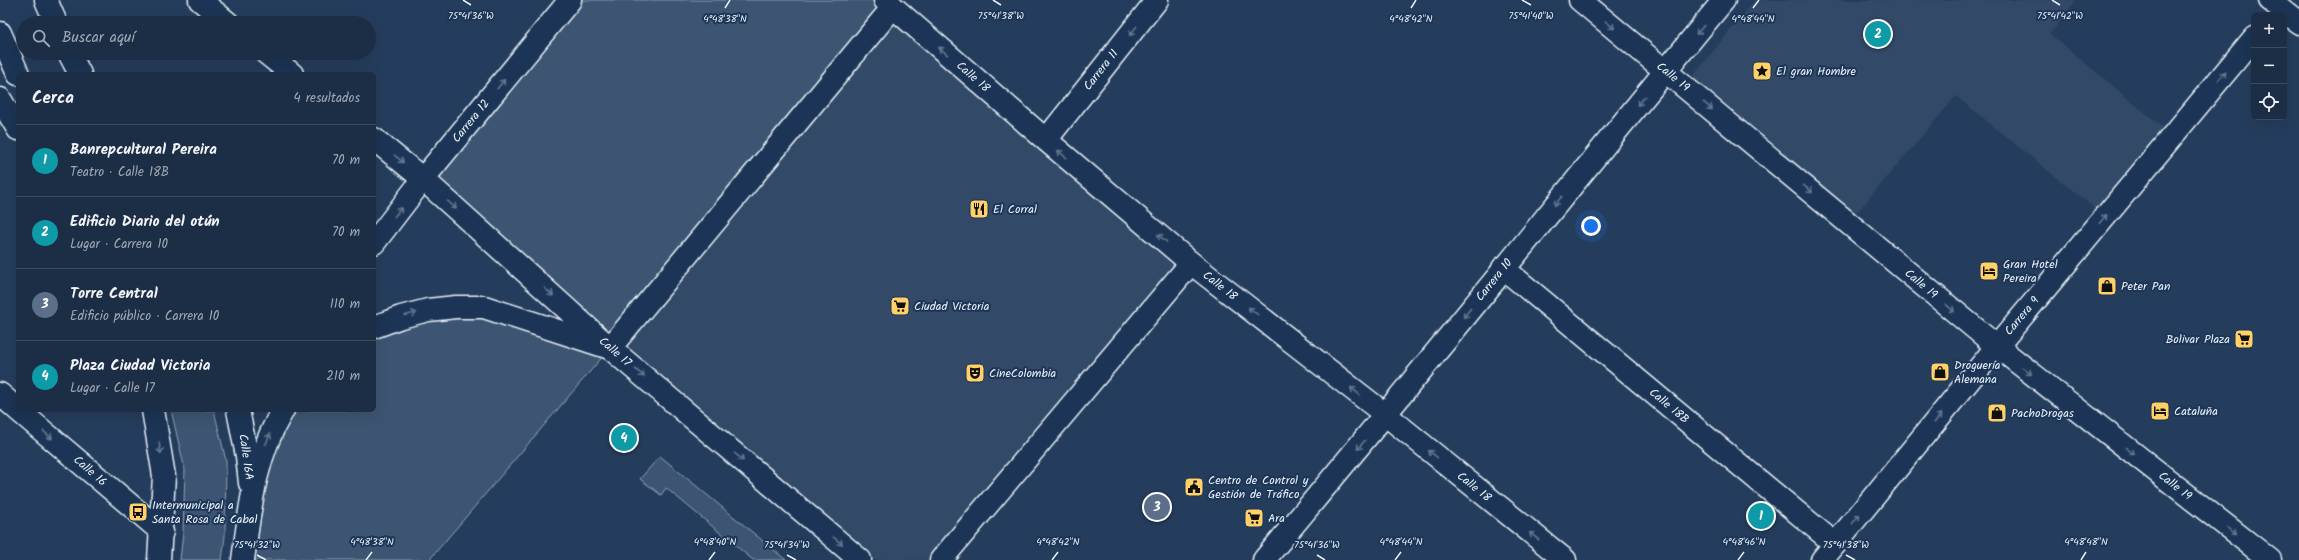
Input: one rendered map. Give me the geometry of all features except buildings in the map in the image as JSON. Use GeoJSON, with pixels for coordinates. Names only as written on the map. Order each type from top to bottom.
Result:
{"type":"FeatureCollection","features":[{"type":"Feature","properties":{"kind":"street"},"geometry":{"type":"LineString","coordinates":[[46,0],[53,16]]}},
{"type":"Feature","properties":{"kind":"street"},"geometry":{"type":"LineString","coordinates":[[200,0],[219,16]]}},
{"type":"Feature","properties":{"kind":"street","name":"Carrera 12"},"geometry":{"type":"LineString","coordinates":[[376,240],[423,179],[570,0]]}},
{"type":"Feature","properties":{"kind":"street","name":"Carrera 11"},"geometry":{"type":"LineString","coordinates":[[1046,140],[1157,0]]}},
{"type":"Feature","properties":{"kind":"street","name":"Calle 19"},"geometry":{"type":"LineString","coordinates":[[1580,0],[1996,347],[2270,560]]}},
{"type":"Feature","properties":{"kind":"street","name":"Carrera 10"},"geometry":{"type":"LineString","coordinates":[[1264,560],[1386,415],[1503,268],[1724,0]]}},
{"type":"Feature","properties":{"kind":"street"},"geometry":{"type":"LineString","coordinates":[[376,326],[401,316],[428,310],[456,307],[484,307],[610,348],[889,4]]}},
{"type":"Feature","properties":{"kind":"street","name":"Calle 18"},"geometry":{"type":"LineString","coordinates":[[889,4],[1191,263],[1386,415],[1565,560]]}},
{"type":"Feature","properties":{"kind":"street"},"geometry":{"type":"LineString","coordinates":[[2277,6],[2299,24]]}},
{"type":"Feature","properties":{"kind":"street"},"geometry":{"type":"LineString","coordinates":[[0,34],[17,72]]}},
{"type":"Feature","properties":{"kind":"street","name":"Carrera 9"},"geometry":{"type":"LineString","coordinates":[[1829,552],[1996,347],[2251,42]]}},
{"type":"Feature","properties":{"kind":"street"},"geometry":{"type":"LineString","coordinates":[[73,60],[79,72]]}},
{"type":"Feature","properties":{"kind":"street"},"geometry":{"type":"LineString","coordinates":[[275,60],[290,72]]}},
{"type":"Feature","properties":{"kind":"street"},"geometry":{"type":"LineString","coordinates":[[0,100],[16,126]]}},
{"type":"Feature","properties":{"kind":"street","name":"Calle 17"},"geometry":{"type":"LineString","coordinates":[[376,141],[423,179],[610,348],[860,560]]}},
{"type":"Feature","properties":{"kind":"street"},"geometry":{"type":"LineString","coordinates":[[941,560],[1191,263]]}},
{"type":"Feature","properties":{"kind":"street","name":"Calle 18B"},"geometry":{"type":"LineString","coordinates":[[1503,268],[1829,552]]}},
{"type":"Feature","properties":{"kind":"street","name":"Calle 16"},"geometry":{"type":"LineString","coordinates":[[0,394],[16,408]]}},
{"type":"Feature","properties":{"kind":"street","name":"Calle 16"},"geometry":{"type":"LineString","coordinates":[[20,412],[162,532]]}},
{"type":"Feature","properties":{"kind":"street"},"geometry":{"type":"LineString","coordinates":[[153,412],[164,476],[162,532],[159,560]]}},
{"type":"Feature","properties":{"kind":"street","name":"Calle 16A"},"geometry":{"type":"LineString","coordinates":[[241,412],[252,504]]}},
{"type":"Feature","properties":{"kind":"street"},"geometry":{"type":"LineString","coordinates":[[243,560],[256,476],[264,449],[282,412]]}},
{"type":"Feature","properties":{"kind":"shaded area"},"geometry":{"type":"Polygon","coordinates":[[[570,0],[885,0],[610,348],[429,560],[243,560],[282,412],[376,412],[376,327],[456,307],[609,348],[423,179],[570,0]]]}},
{"type":"Feature","properties":{"kind":"shaded area"},"geometry":{"type":"Polygon","coordinates":[[[1755,0],[2076,0],[2050,34],[2165,129],[2098,211],[1956,96],[1853,217],[1689,81],[1755,0]]]}},
{"type":"Feature","properties":{"kind":"shaded area","name":"Ciudad Victoria"},"geometry":{"type":"Polygon","coordinates":[[[893,7],[1191,263],[941,560],[860,560],[610,348],[893,7]]]}},
{"type":"Feature","properties":{"kind":"shaded area"},"geometry":{"type":"Polygon","coordinates":[[[171,412],[214,412],[226,461],[225,536],[222,560],[180,560],[183,533],[185,470],[171,412]]]}},
{"type":"Feature","properties":{"kind":"shaded area"},"geometry":{"type":"Polygon","coordinates":[[[660,456],[786,560],[753,560],[666,488],[661,495],[640,479],[660,456]]]}},
{"type":"Feature","properties":{"kind":"place","name":"Edificio Diario del otún"},"geometry":{"type":"Point","coordinates":[1878,34]}},
{"type":"Feature","properties":{"kind":"place","name":"El gran Hombre"},"geometry":{"type":"Point","coordinates":[1762,71]}},
{"type":"Feature","properties":{"kind":"place","name":"El Corral"},"geometry":{"type":"Point","coordinates":[979,209]}},
{"type":"Feature","properties":{"kind":"place","name":"Gran Hotel Pereira"},"geometry":{"type":"Point","coordinates":[1989,271]}},
{"type":"Feature","properties":{"kind":"place","name":"Peter Pan"},"geometry":{"type":"Point","coordinates":[2107,286]}},
{"type":"Feature","properties":{"kind":"place","name":"Ciudad Victoria"},"geometry":{"type":"Point","coordinates":[900,306]}},
{"type":"Feature","properties":{"kind":"place","name":"Bolivar Plaza"},"geometry":{"type":"Point","coordinates":[2244,339]}},
{"type":"Feature","properties":{"kind":"place","name":"Droguería Alemana"},"geometry":{"type":"Point","coordinates":[1940,372]}},
{"type":"Feature","properties":{"kind":"place","name":"CineColombia"},"geometry":{"type":"Point","coordinates":[975,373]}},
{"type":"Feature","properties":{"kind":"place","name":"Cataluña"},"geometry":{"type":"Point","coordinates":[2160,411]}},
{"type":"Feature","properties":{"kind":"place","name":"PachoDrogas"},"geometry":{"type":"Point","coordinates":[1997,413]}},
{"type":"Feature","properties":{"kind":"place","name":"Plaza Ciudad Victoria"},"geometry":{"type":"Point","coordinates":[624,438]}},
{"type":"Feature","properties":{"kind":"place","name":"Centro de Control y Gestión de Tráfico"},"geometry":{"type":"Point","coordinates":[1194,487]}},
{"type":"Feature","properties":{"kind":"place","name":"Torre Central"},"geometry":{"type":"Point","coordinates":[1157,507]}},
{"type":"Feature","properties":{"kind":"place","name":"Intermunicipal a Santa Rosa de Cabal"},"geometry":{"type":"Point","coordinates":[138,512]}},
{"type":"Feature","properties":{"kind":"place","name":"Banrepcultural Pereira"},"geometry":{"type":"Point","coordinates":[1761,516]}},
{"type":"Feature","properties":{"kind":"place","name":"Ara"},"geometry":{"type":"Point","coordinates":[1254,518]}}]}
